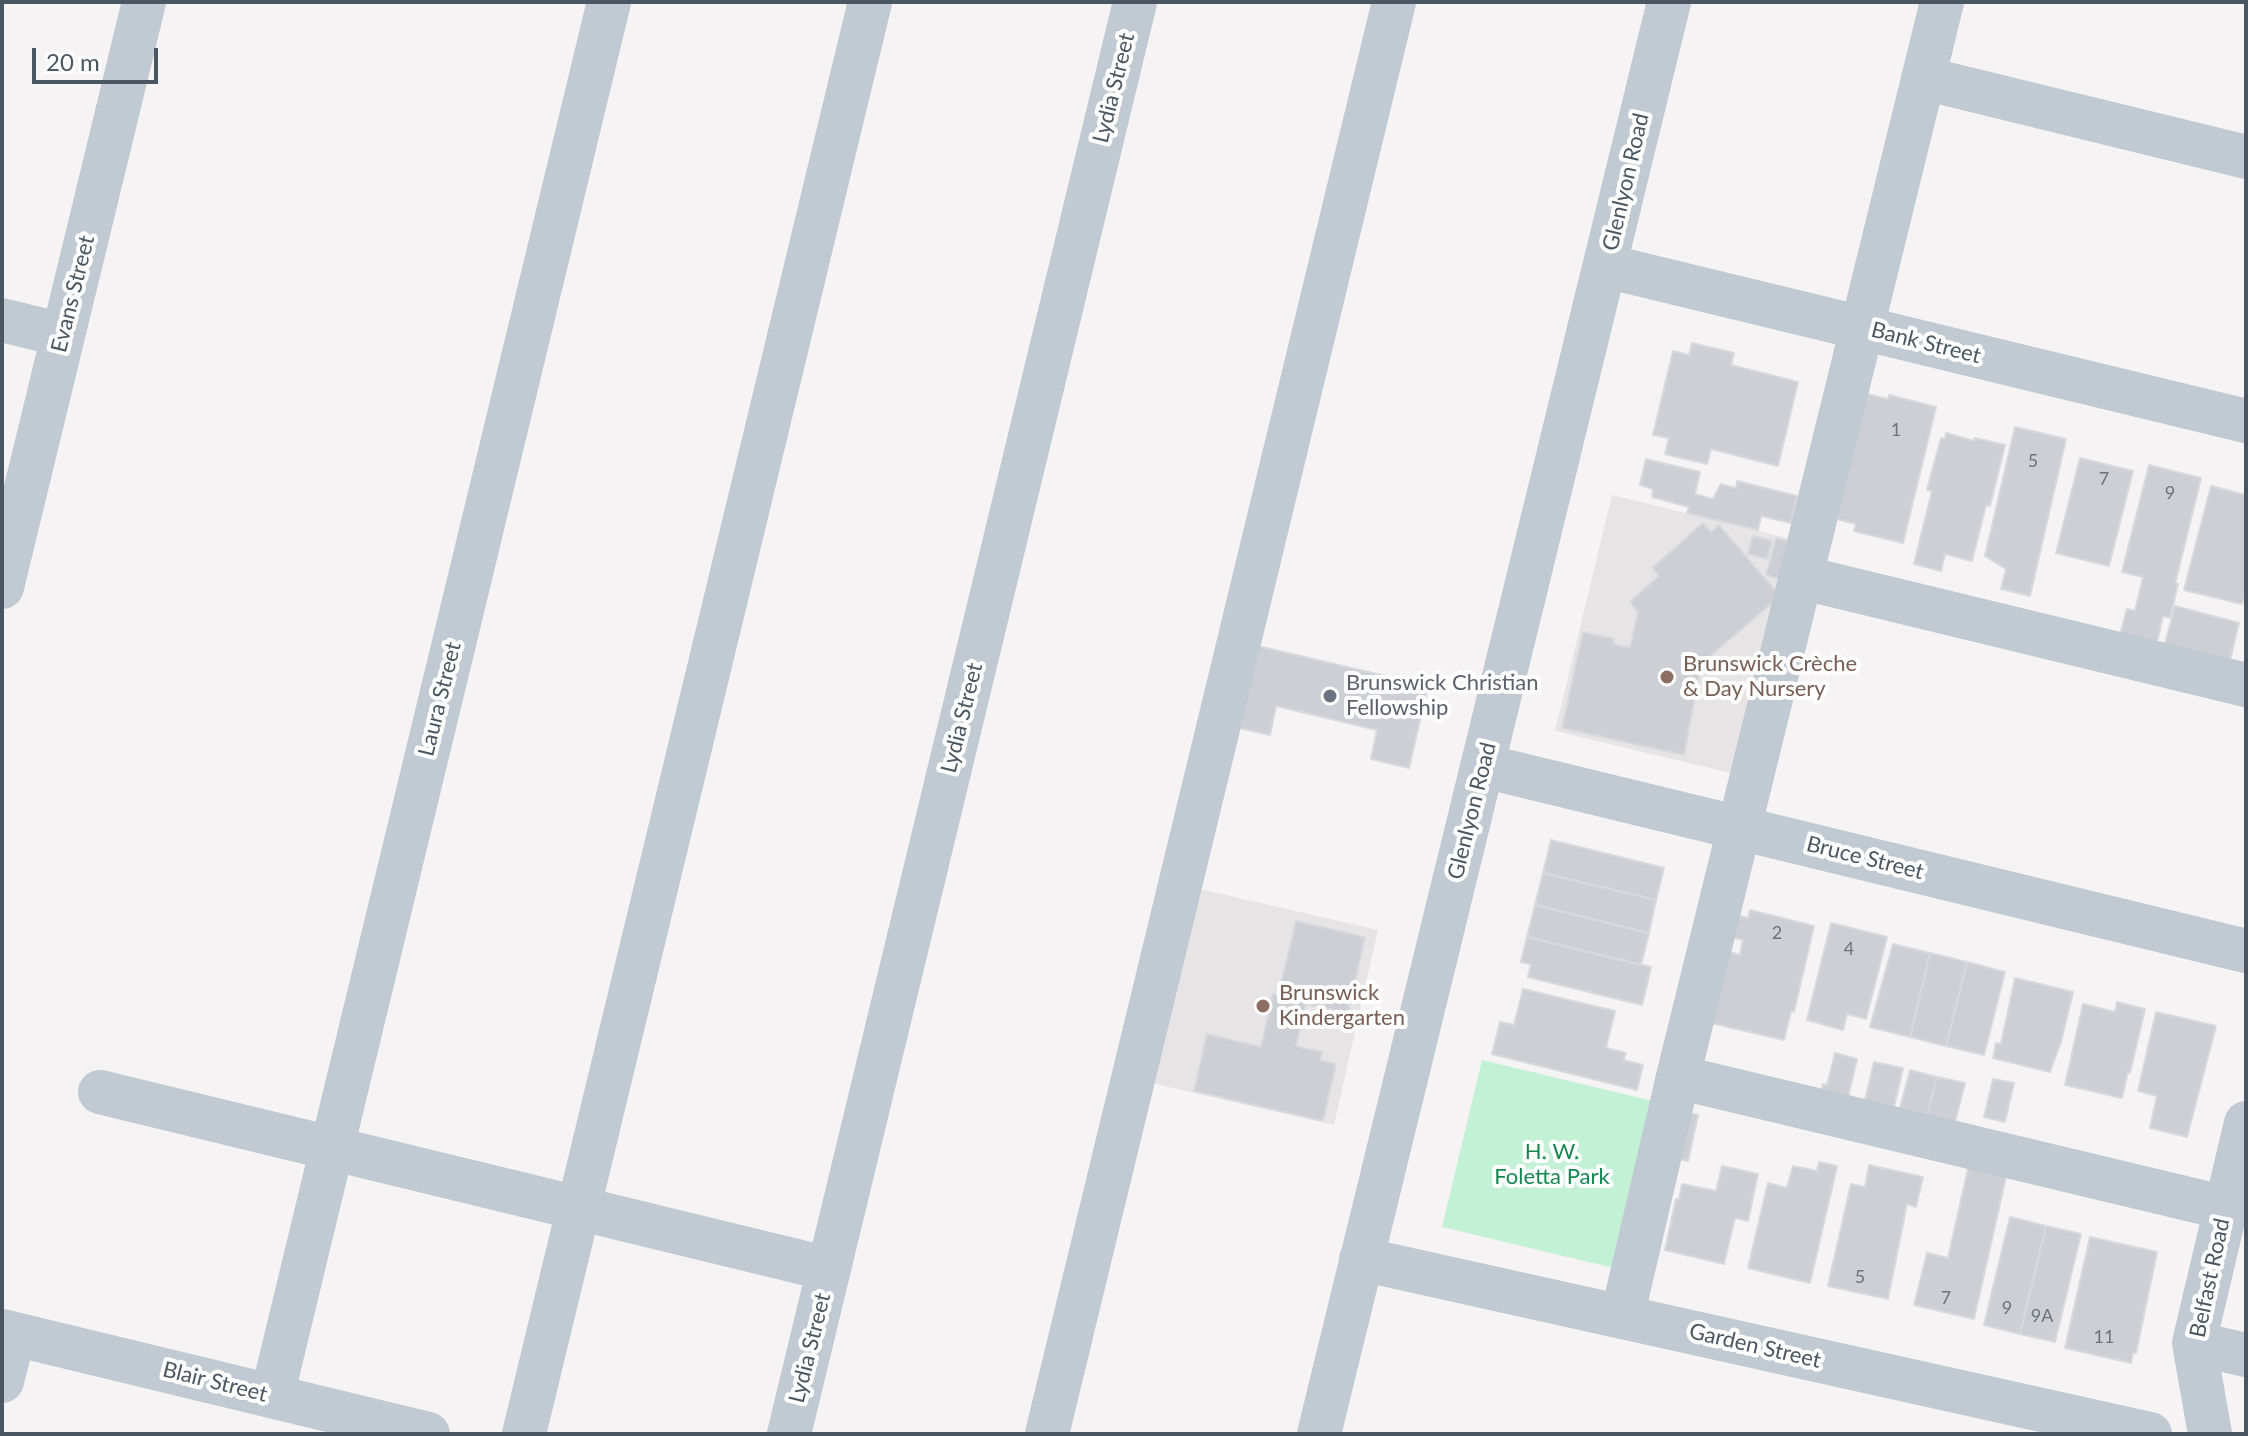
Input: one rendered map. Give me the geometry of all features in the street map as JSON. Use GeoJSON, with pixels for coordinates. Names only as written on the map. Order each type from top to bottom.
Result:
{"type":"FeatureCollection","features":[{"type":"Feature","properties":{"kind":"street","name":"Evans Street"},"geometry":{"type":"LineString","coordinates":[[2,587],[144,2]]}},
{"type":"Feature","properties":{"kind":"street","name":"Laura Street"},"geometry":{"type":"LineString","coordinates":[[272,1396],[609,2]]}},
{"type":"Feature","properties":{"kind":"street"},"geometry":{"type":"LineString","coordinates":[[524,1434],[870,2]]}},
{"type":"Feature","properties":{"kind":"street","name":"Lydia Street"},"geometry":{"type":"LineString","coordinates":[[789,1434],[1135,2]]}},
{"type":"Feature","properties":{"kind":"street"},"geometry":{"type":"LineString","coordinates":[[1047,1434],[1394,2]]}},
{"type":"Feature","properties":{"kind":"street","name":"Glenlyon Road"},"geometry":{"type":"LineString","coordinates":[[1319,1434],[1669,2]]}},
{"type":"Feature","properties":{"kind":"street"},"geometry":{"type":"LineString","coordinates":[[1622,1317],[1942,2]]}},
{"type":"Feature","properties":{"kind":"street"},"geometry":{"type":"LineString","coordinates":[[1923,78],[2246,157]]}},
{"type":"Feature","properties":{"kind":"street","name":"Bank Street"},"geometry":{"type":"LineString","coordinates":[[1606,266],[2246,421]]}},
{"type":"Feature","properties":{"kind":"street"},"geometry":{"type":"LineString","coordinates":[[2,320],[63,335]]}},
{"type":"Feature","properties":{"kind":"street"},"geometry":{"type":"LineString","coordinates":[[1800,577],[2246,685]]}},
{"type":"Feature","properties":{"kind":"street","name":"Bruce Street"},"geometry":{"type":"LineString","coordinates":[[1484,766],[2246,951]]}},
{"type":"Feature","properties":{"kind":"street"},"geometry":{"type":"LineString","coordinates":[[1678,1077],[2226,1208]]}},
{"type":"Feature","properties":{"kind":"street"},"geometry":{"type":"LineString","coordinates":[[100,1092],[829,1269]]}},
{"type":"Feature","properties":{"kind":"street","name":"Belfast Road"},"geometry":{"type":"LineString","coordinates":[[2210,1434],[2194,1343],[2246,1123]]}},
{"type":"Feature","properties":{"kind":"street","name":"Garden Street"},"geometry":{"type":"LineString","coordinates":[[1361,1259],[2150,1434]]}},
{"type":"Feature","properties":{"kind":"street"},"geometry":{"type":"LineString","coordinates":[[2,1381],[8,1332]]}},
{"type":"Feature","properties":{"kind":"street","name":"Blair Street"},"geometry":{"type":"LineString","coordinates":[[8,1332],[428,1434]]}},
{"type":"Feature","properties":{"kind":"street"},"geometry":{"type":"LineString","coordinates":[[2194,1343],[2246,1355]]}},
{"type":"Feature","properties":{"kind":"shaded area","name":"Brunswick Crèche & Day Nursery"},"geometry":{"type":"Polygon","coordinates":[[[1612,495],[1799,541],[1743,776],[1555,731],[1612,495]]]}},
{"type":"Feature","properties":{"kind":"shaded area","name":"Brunswick Kindergarten"},"geometry":{"type":"Polygon","coordinates":[[[1191,887],[1378,930],[1334,1125],[1147,1082],[1191,887]]]}},
{"type":"Feature","properties":{"kind":"green space","name":"H. W. Foletta Park"},"geometry":{"type":"Polygon","coordinates":[[[1482,1060],[1661,1103],[1622,1270],[1442,1227],[1482,1060]]]}},
{"type":"Feature","properties":{"kind":"building"},"geometry":{"type":"Polygon","coordinates":[[[1692,343],[1734,353],[1731,365],[1798,382],[1778,466],[1711,449],[1707,464],[1665,454],[1669,438],[1653,435],[1673,351],[1689,355],[1692,343]]]}},
{"type":"Feature","properties":{"kind":"building"},"geometry":{"type":"Polygon","coordinates":[[[1863,393],[1888,399],[1889,395],[1936,407],[1903,543],[1854,531],[1856,524],[1829,517],[1863,393]]]}},
{"type":"Feature","properties":{"kind":"building"},"geometry":{"type":"Polygon","coordinates":[[[2015,427],[2066,439],[2030,596],[2001,589],[2006,569],[1985,556],[2015,427]]]}},
{"type":"Feature","properties":{"kind":"building"},"geometry":{"type":"Polygon","coordinates":[[[1946,433],[2005,445],[1972,561],[1945,554],[1941,571],[1914,564],[1932,491],[1927,490],[1941,438],[1945,439],[1946,433]]]}},
{"type":"Feature","properties":{"kind":"building"},"geometry":{"type":"Polygon","coordinates":[[[2080,458],[2133,471],[2109,566],[2056,553],[2080,458]]]}},
{"type":"Feature","properties":{"kind":"building"},"geometry":{"type":"Polygon","coordinates":[[[1646,459],[1700,472],[1695,494],[1713,499],[1721,484],[1736,488],[1737,481],[1797,496],[1791,523],[1761,516],[1758,530],[1687,513],[1689,507],[1652,497],[1653,489],[1640,485],[1646,459]]]}},
{"type":"Feature","properties":{"kind":"building"},"geometry":{"type":"Polygon","coordinates":[[[2149,465],[2201,478],[2175,584],[2178,584],[2170,618],[2163,616],[2155,651],[2118,642],[2127,609],[2135,611],[2143,577],[2122,572],[2149,465]]]}},
{"type":"Feature","properties":{"kind":"building"},"geometry":{"type":"Polygon","coordinates":[[[2211,486],[2246,495],[2246,589],[2242,604],[2184,590],[2211,486]]]}},
{"type":"Feature","properties":{"kind":"building"},"geometry":{"type":"Polygon","coordinates":[[[1703,523],[1711,532],[1719,525],[1780,596],[1701,664],[1684,755],[1562,728],[1583,632],[1614,639],[1613,644],[1630,648],[1638,612],[1630,602],[1659,576],[1652,568],[1703,523]]]}},
{"type":"Feature","properties":{"kind":"building"},"geometry":{"type":"Polygon","coordinates":[[[1753,536],[1772,541],[1767,559],[1748,554],[1753,536]]]}},
{"type":"Feature","properties":{"kind":"building"},"geometry":{"type":"Polygon","coordinates":[[[1776,538],[1796,543],[1786,581],[1766,575],[1776,538]]]}},
{"type":"Feature","properties":{"kind":"building"},"geometry":{"type":"Polygon","coordinates":[[[2175,606],[2239,623],[2228,668],[2163,651],[2175,606]]]}},
{"type":"Feature","properties":{"kind":"building","name":"Brunswick Christian Fellowship"},"geometry":{"type":"Polygon","coordinates":[[[1245,643],[1428,686],[1409,768],[1371,759],[1377,730],[1276,706],[1270,735],[1226,725],[1245,643]]]}},
{"type":"Feature","properties":{"kind":"building"},"geometry":{"type":"Polygon","coordinates":[[[1551,840],[1664,868],[1656,900],[1543,873],[1551,840]]]}},
{"type":"Feature","properties":{"kind":"building"},"geometry":{"type":"Polygon","coordinates":[[[1543,873],[1656,900],[1649,933],[1535,905],[1543,873]]]}},
{"type":"Feature","properties":{"kind":"building"},"geometry":{"type":"Polygon","coordinates":[[[1535,905],[1649,933],[1641,965],[1527,937],[1535,905]]]}},
{"type":"Feature","properties":{"kind":"building"},"geometry":{"type":"Polygon","coordinates":[[[1750,910],[1814,926],[1794,1012],[1791,1011],[1784,1040],[1702,1021],[1719,949],[1740,955],[1743,940],[1723,935],[1728,913],[1748,918],[1750,910]]]}},
{"type":"Feature","properties":{"kind":"building"},"geometry":{"type":"Polygon","coordinates":[[[1296,921],[1365,937],[1348,1013],[1306,1004],[1296,1046],[1322,1052],[1320,1060],[1336,1064],[1323,1121],[1194,1091],[1207,1034],[1261,1047],[1273,994],[1278,996],[1296,921]]]}},
{"type":"Feature","properties":{"kind":"building"},"geometry":{"type":"Polygon","coordinates":[[[1831,923],[1887,937],[1866,1019],[1847,1014],[1843,1030],[1807,1020],[1831,923]]]}},
{"type":"Feature","properties":{"kind":"building"},"geometry":{"type":"Polygon","coordinates":[[[1527,937],[1651,967],[1642,1005],[1528,977],[1531,964],[1521,962],[1527,937]]]}},
{"type":"Feature","properties":{"kind":"building"},"geometry":{"type":"Polygon","coordinates":[[[1893,944],[1930,953],[1910,1037],[1870,1027],[1893,944]]]}},
{"type":"Feature","properties":{"kind":"building"},"geometry":{"type":"Polygon","coordinates":[[[1930,953],[1967,962],[1946,1046],[1910,1037],[1930,953]]]}},
{"type":"Feature","properties":{"kind":"building"},"geometry":{"type":"Polygon","coordinates":[[[1967,962],[2005,972],[1984,1055],[1946,1046],[1967,962]]]}},
{"type":"Feature","properties":{"kind":"building"},"geometry":{"type":"Polygon","coordinates":[[[2015,978],[2073,992],[2050,1072],[1993,1058],[1996,1043],[2001,1044],[2015,978]]]}},
{"type":"Feature","properties":{"kind":"building"},"geometry":{"type":"Polygon","coordinates":[[[1523,989],[1615,1011],[1606,1048],[1626,1053],[1623,1060],[1643,1065],[1637,1090],[1492,1054],[1500,1022],[1514,1025],[1523,989]]]}},
{"type":"Feature","properties":{"kind":"building"},"geometry":{"type":"Polygon","coordinates":[[[2117,1002],[2145,1009],[2122,1098],[2065,1085],[2083,1004],[2115,1012],[2117,1002]]]}},
{"type":"Feature","properties":{"kind":"building"},"geometry":{"type":"Polygon","coordinates":[[[2156,1012],[2216,1026],[2187,1137],[2150,1128],[2157,1096],[2138,1091],[2156,1012]]]}},
{"type":"Feature","properties":{"kind":"building"},"geometry":{"type":"Polygon","coordinates":[[[1835,1053],[1857,1059],[1847,1102],[1821,1096],[1835,1053]]]}},
{"type":"Feature","properties":{"kind":"building"},"geometry":{"type":"Polygon","coordinates":[[[1874,1062],[1903,1068],[1894,1107],[1865,1100],[1874,1062]]]}},
{"type":"Feature","properties":{"kind":"building"},"geometry":{"type":"Polygon","coordinates":[[[1910,1070],[1937,1077],[1927,1115],[1900,1108],[1910,1070]]]}},
{"type":"Feature","properties":{"kind":"building"},"geometry":{"type":"Polygon","coordinates":[[[1937,1077],[1965,1083],[1955,1122],[1927,1115],[1937,1077]]]}},
{"type":"Feature","properties":{"kind":"building"},"geometry":{"type":"Polygon","coordinates":[[[1993,1079],[2014,1083],[2005,1122],[1984,1117],[1993,1079]]]}},
{"type":"Feature","properties":{"kind":"building"},"geometry":{"type":"Polygon","coordinates":[[[1679,1111],[1698,1115],[1688,1161],[1669,1157],[1679,1111]]]}},
{"type":"Feature","properties":{"kind":"building"},"geometry":{"type":"Polygon","coordinates":[[[1970,1160],[2008,1168],[1974,1319],[1914,1305],[1927,1253],[1948,1258],[1970,1160]]]}},
{"type":"Feature","properties":{"kind":"building"},"geometry":{"type":"Polygon","coordinates":[[[1819,1162],[1837,1166],[1810,1283],[1748,1268],[1768,1183],[1787,1188],[1793,1166],[1817,1171],[1819,1162]]]}},
{"type":"Feature","properties":{"kind":"building"},"geometry":{"type":"Polygon","coordinates":[[[1869,1165],[1923,1177],[1916,1207],[1907,1204],[1888,1299],[1828,1286],[1851,1184],[1865,1187],[1869,1165]]]}},
{"type":"Feature","properties":{"kind":"building"},"geometry":{"type":"Polygon","coordinates":[[[1722,1166],[1758,1174],[1748,1221],[1735,1218],[1724,1264],[1665,1250],[1682,1184],[1716,1191],[1722,1166]]]}},
{"type":"Feature","properties":{"kind":"building"},"geometry":{"type":"Polygon","coordinates":[[[2010,1217],[2046,1226],[2020,1334],[1984,1325],[2010,1217]]]}},
{"type":"Feature","properties":{"kind":"building"},"geometry":{"type":"Polygon","coordinates":[[[2046,1226],[2081,1234],[2055,1342],[2020,1334],[2046,1226]]]}},
{"type":"Feature","properties":{"kind":"building"},"geometry":{"type":"Polygon","coordinates":[[[2090,1237],[2157,1252],[2136,1353],[2133,1353],[2131,1363],[2065,1348],[2090,1237]]]}},
{"type":"Feature","properties":{"kind":"place","name":"Brunswick Crèche & Day Nursery"},"geometry":{"type":"Point","coordinates":[1667,677]}},
{"type":"Feature","properties":{"kind":"place","name":"Brunswick Christian Fellowship"},"geometry":{"type":"Point","coordinates":[1330,696]}},
{"type":"Feature","properties":{"kind":"place","name":"Brunswick Kindergarten"},"geometry":{"type":"Point","coordinates":[1263,1006]}}]}
